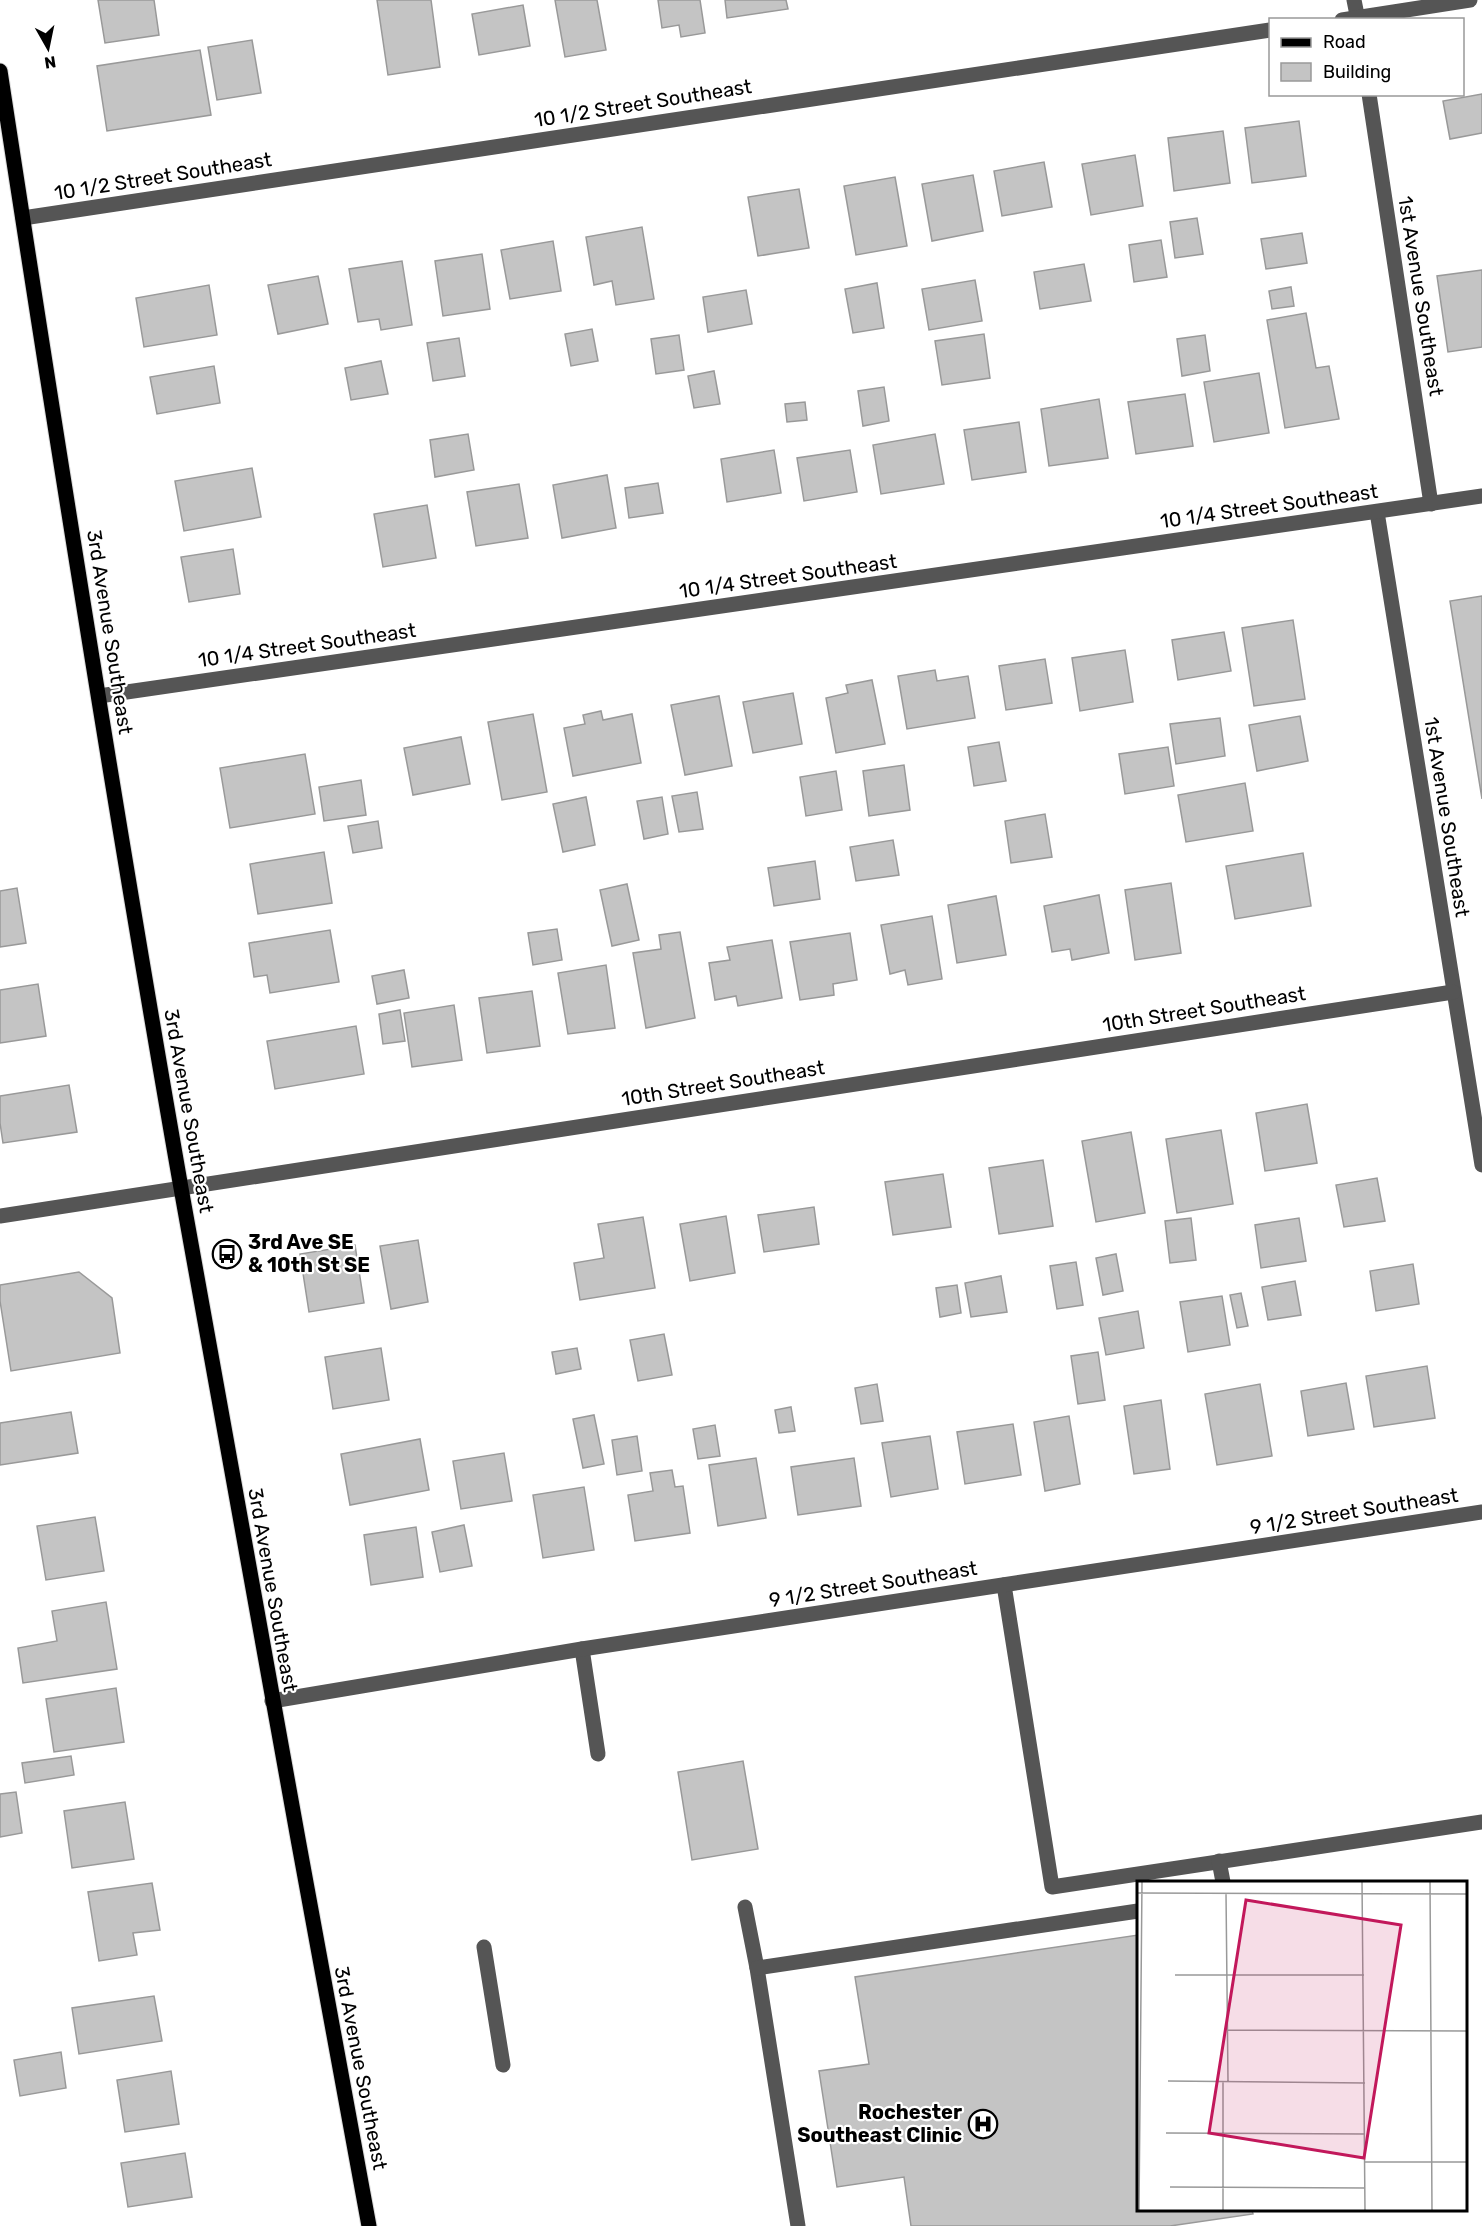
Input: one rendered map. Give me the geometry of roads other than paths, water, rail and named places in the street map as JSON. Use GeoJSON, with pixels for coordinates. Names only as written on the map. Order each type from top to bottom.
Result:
{"type":"FeatureCollection","features":[{"type":"Feature","properties":{"kind":"main road","name":"3rd Avenue Southeast"},"geometry":{"type":"LineString","coordinates":[[0,71],[99,696],[181,1189],[369,2226]]}},
{"type":"Feature","properties":{"kind":"street"},"geometry":{"type":"LineString","coordinates":[[1352,18],[1354,0]]}},
{"type":"Feature","properties":{"kind":"street"},"geometry":{"type":"LineString","coordinates":[[1358,18],[1470,0]]}},
{"type":"Feature","properties":{"kind":"street","name":"10 1/2 Street Southeast"},"geometry":{"type":"LineString","coordinates":[[22,218],[1269,30]]}},
{"type":"Feature","properties":{"kind":"street","name":"1st Avenue Southeast"},"geometry":{"type":"LineString","coordinates":[[1369,96],[1431,504]]}},
{"type":"Feature","properties":{"kind":"street","name":"10 1/4 Street Southeast"},"geometry":{"type":"LineString","coordinates":[[99,696],[1482,496]]}},
{"type":"Feature","properties":{"kind":"street","name":"1st Avenue Southeast"},"geometry":{"type":"LineString","coordinates":[[1377,512],[1482,1165]]}},
{"type":"Feature","properties":{"kind":"street","name":"10th Street Southeast"},"geometry":{"type":"LineString","coordinates":[[0,1216],[1453,992]]}},
{"type":"Feature","properties":{"kind":"street","name":"9 1/2 Street Southeast"},"geometry":{"type":"LineString","coordinates":[[272,1701],[582,1650],[1482,1512]]}},
{"type":"Feature","properties":{"kind":"street"},"geometry":{"type":"LineString","coordinates":[[1004,1585],[1053,1887],[1482,1822]]}},
{"type":"Feature","properties":{"kind":"street"},"geometry":{"type":"LineString","coordinates":[[582,1650],[598,1754]]}},
{"type":"Feature","properties":{"kind":"street"},"geometry":{"type":"LineString","coordinates":[[1219,1861],[1223,1881]]}},
{"type":"Feature","properties":{"kind":"street"},"geometry":{"type":"LineString","coordinates":[[745,1907],[758,1968],[798,2226]]}},
{"type":"Feature","properties":{"kind":"street"},"geometry":{"type":"LineString","coordinates":[[758,1968],[1137,1911]]}},
{"type":"Feature","properties":{"kind":"street"},"geometry":{"type":"LineString","coordinates":[[484,1947],[503,2065]]}},
{"type":"Feature","properties":{"kind":"place","name":"3rd Ave SE & 10th St SE"},"geometry":{"type":"Point","coordinates":[227,1254]}},
{"type":"Feature","properties":{"kind":"place","name":"Rochester Southeast Clinic"},"geometry":{"type":"Point","coordinates":[983,2124]}}]}
